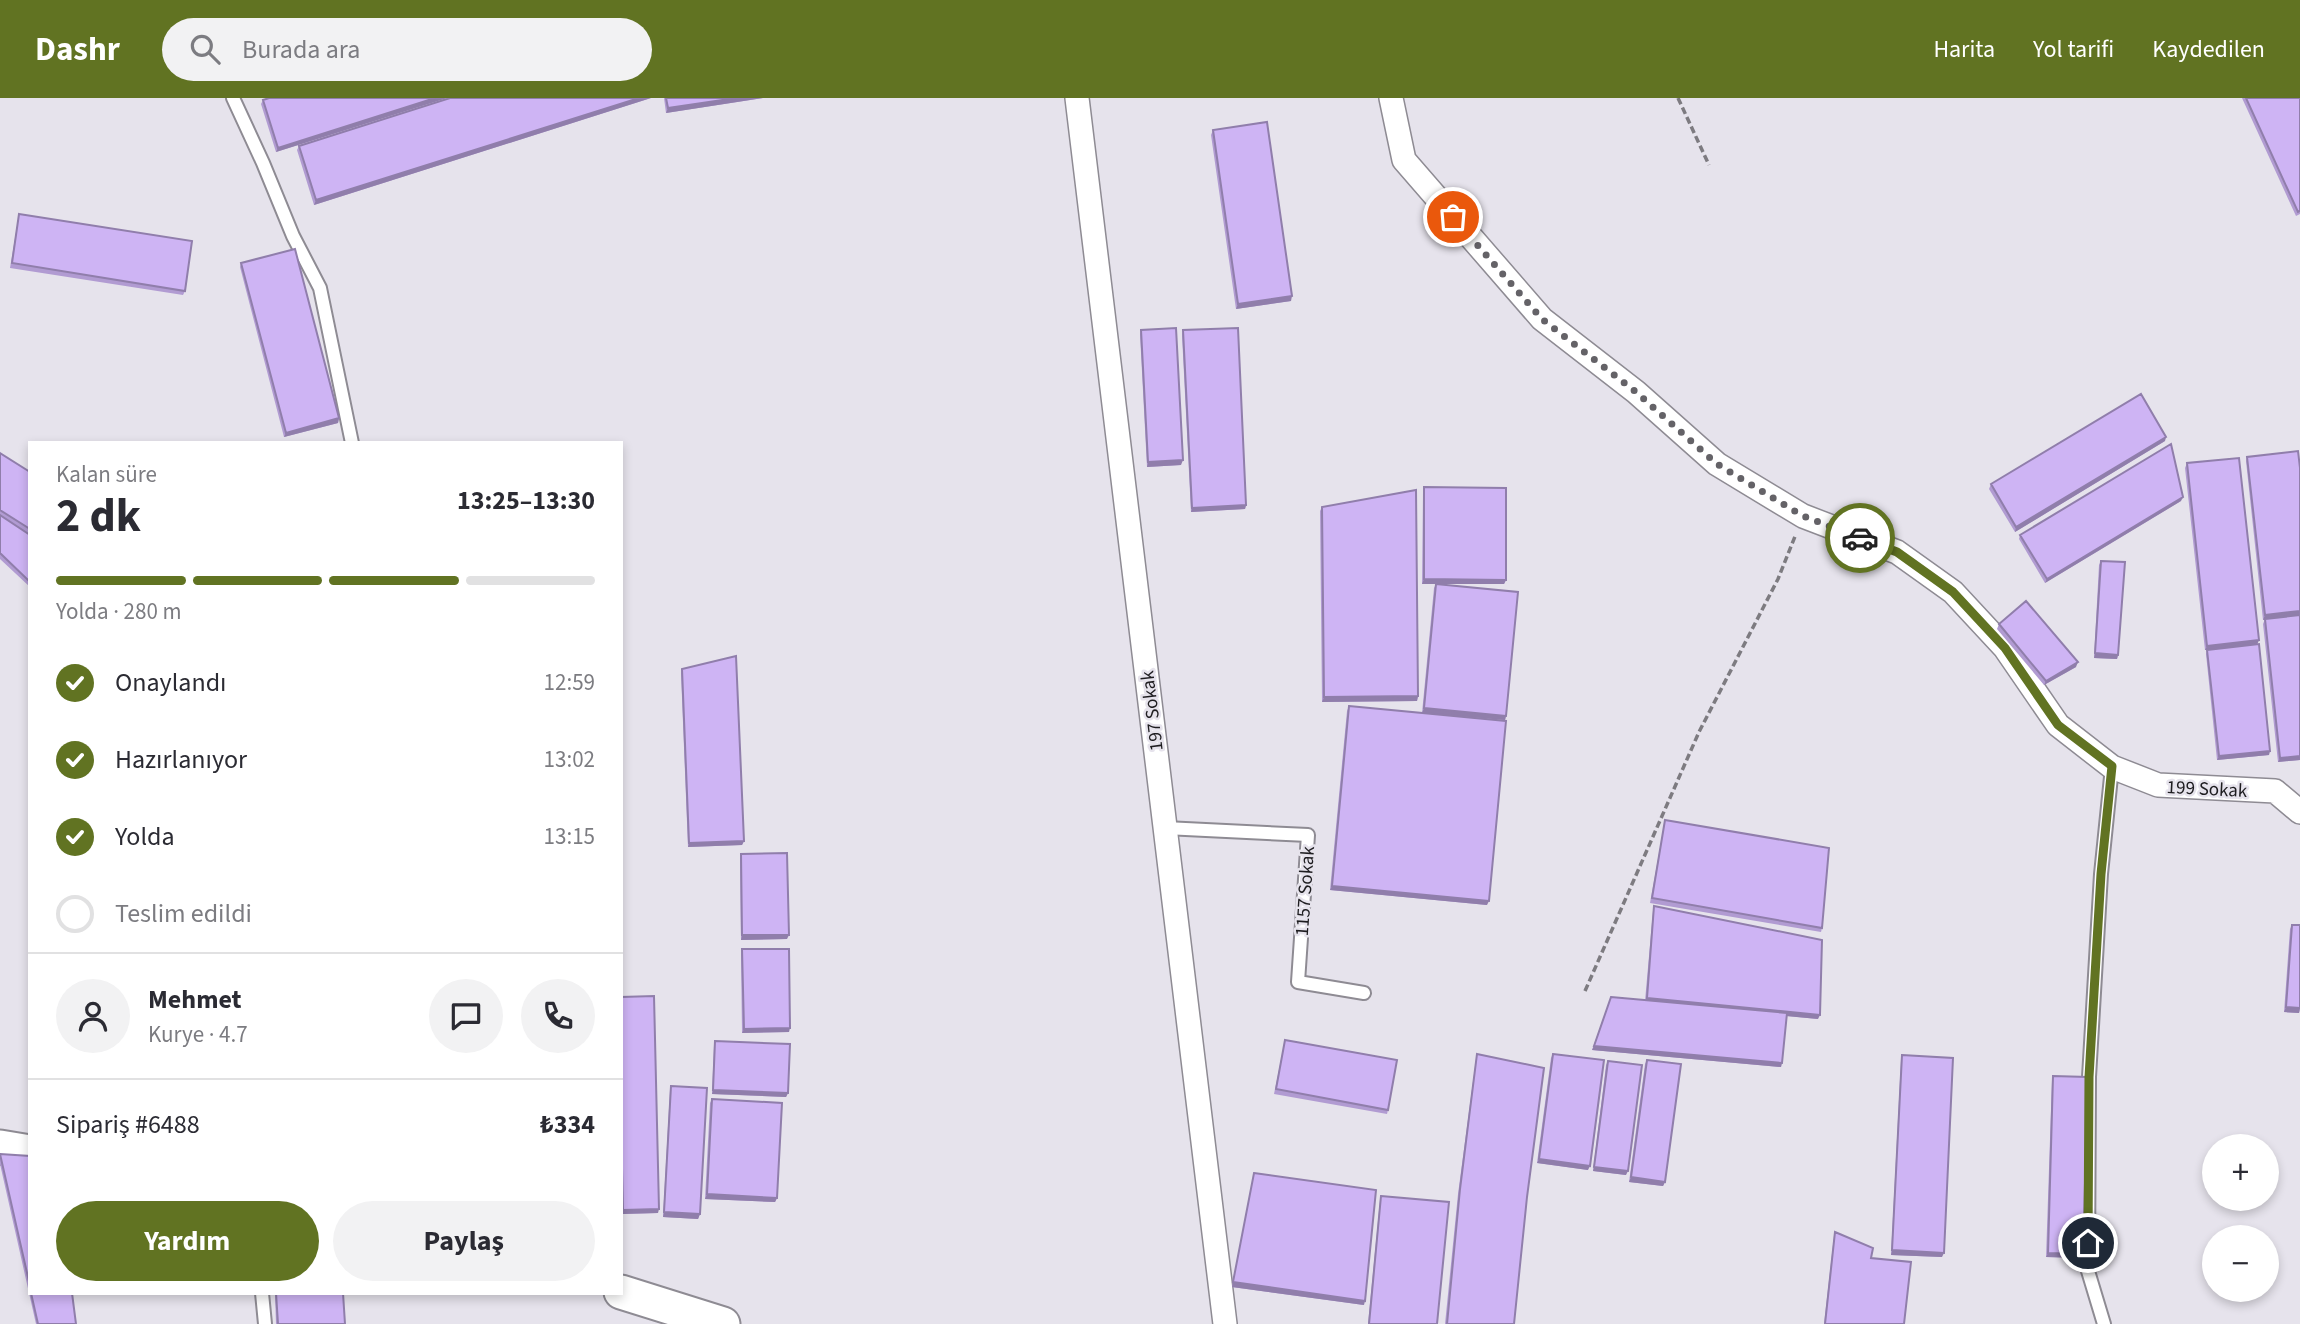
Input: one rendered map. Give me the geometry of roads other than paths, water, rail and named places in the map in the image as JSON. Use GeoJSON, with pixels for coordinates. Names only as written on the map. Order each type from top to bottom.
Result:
{"type":"FeatureCollection","features":[{"type":"Feature","properties":{"kind":"street","name":"197 Sokak"},"geometry":{"type":"LineString","coordinates":[[1077,98],[1225,1324]]}},
{"type":"Feature","properties":{"kind":"street","name":"199 Sokak"},"geometry":{"type":"LineString","coordinates":[[1391,98],[1404,160],[1542,319],[1636,392],[1717,464],[1803,516],[1897,552],[1953,592],[2005,648],[2058,725],[2112,766],[2158,785],[2275,791],[2300,812]]}},
{"type":"Feature","properties":{"kind":"street"},"geometry":{"type":"LineString","coordinates":[[0,1147],[28,1152]]}},
{"type":"Feature","properties":{"kind":"street"},"geometry":{"type":"LineString","coordinates":[[623,1293],[723,1324]]}},
{"type":"Feature","properties":{"kind":"lane"},"geometry":{"type":"LineString","coordinates":[[233,98],[293,236],[320,289],[352,441]]}},
{"type":"Feature","properties":{"kind":"lane"},"geometry":{"type":"LineString","coordinates":[[2104,1324],[2088,1271],[2089,1077],[2101,874],[2112,766]]}},
{"type":"Feature","properties":{"kind":"lane","name":"1157 Sokak"},"geometry":{"type":"LineString","coordinates":[[1165,828],[1308,835],[1298,982],[1364,993]]}},
{"type":"Feature","properties":{"kind":"lane"},"geometry":{"type":"LineString","coordinates":[[262,1295],[265,1324]]}}]}
